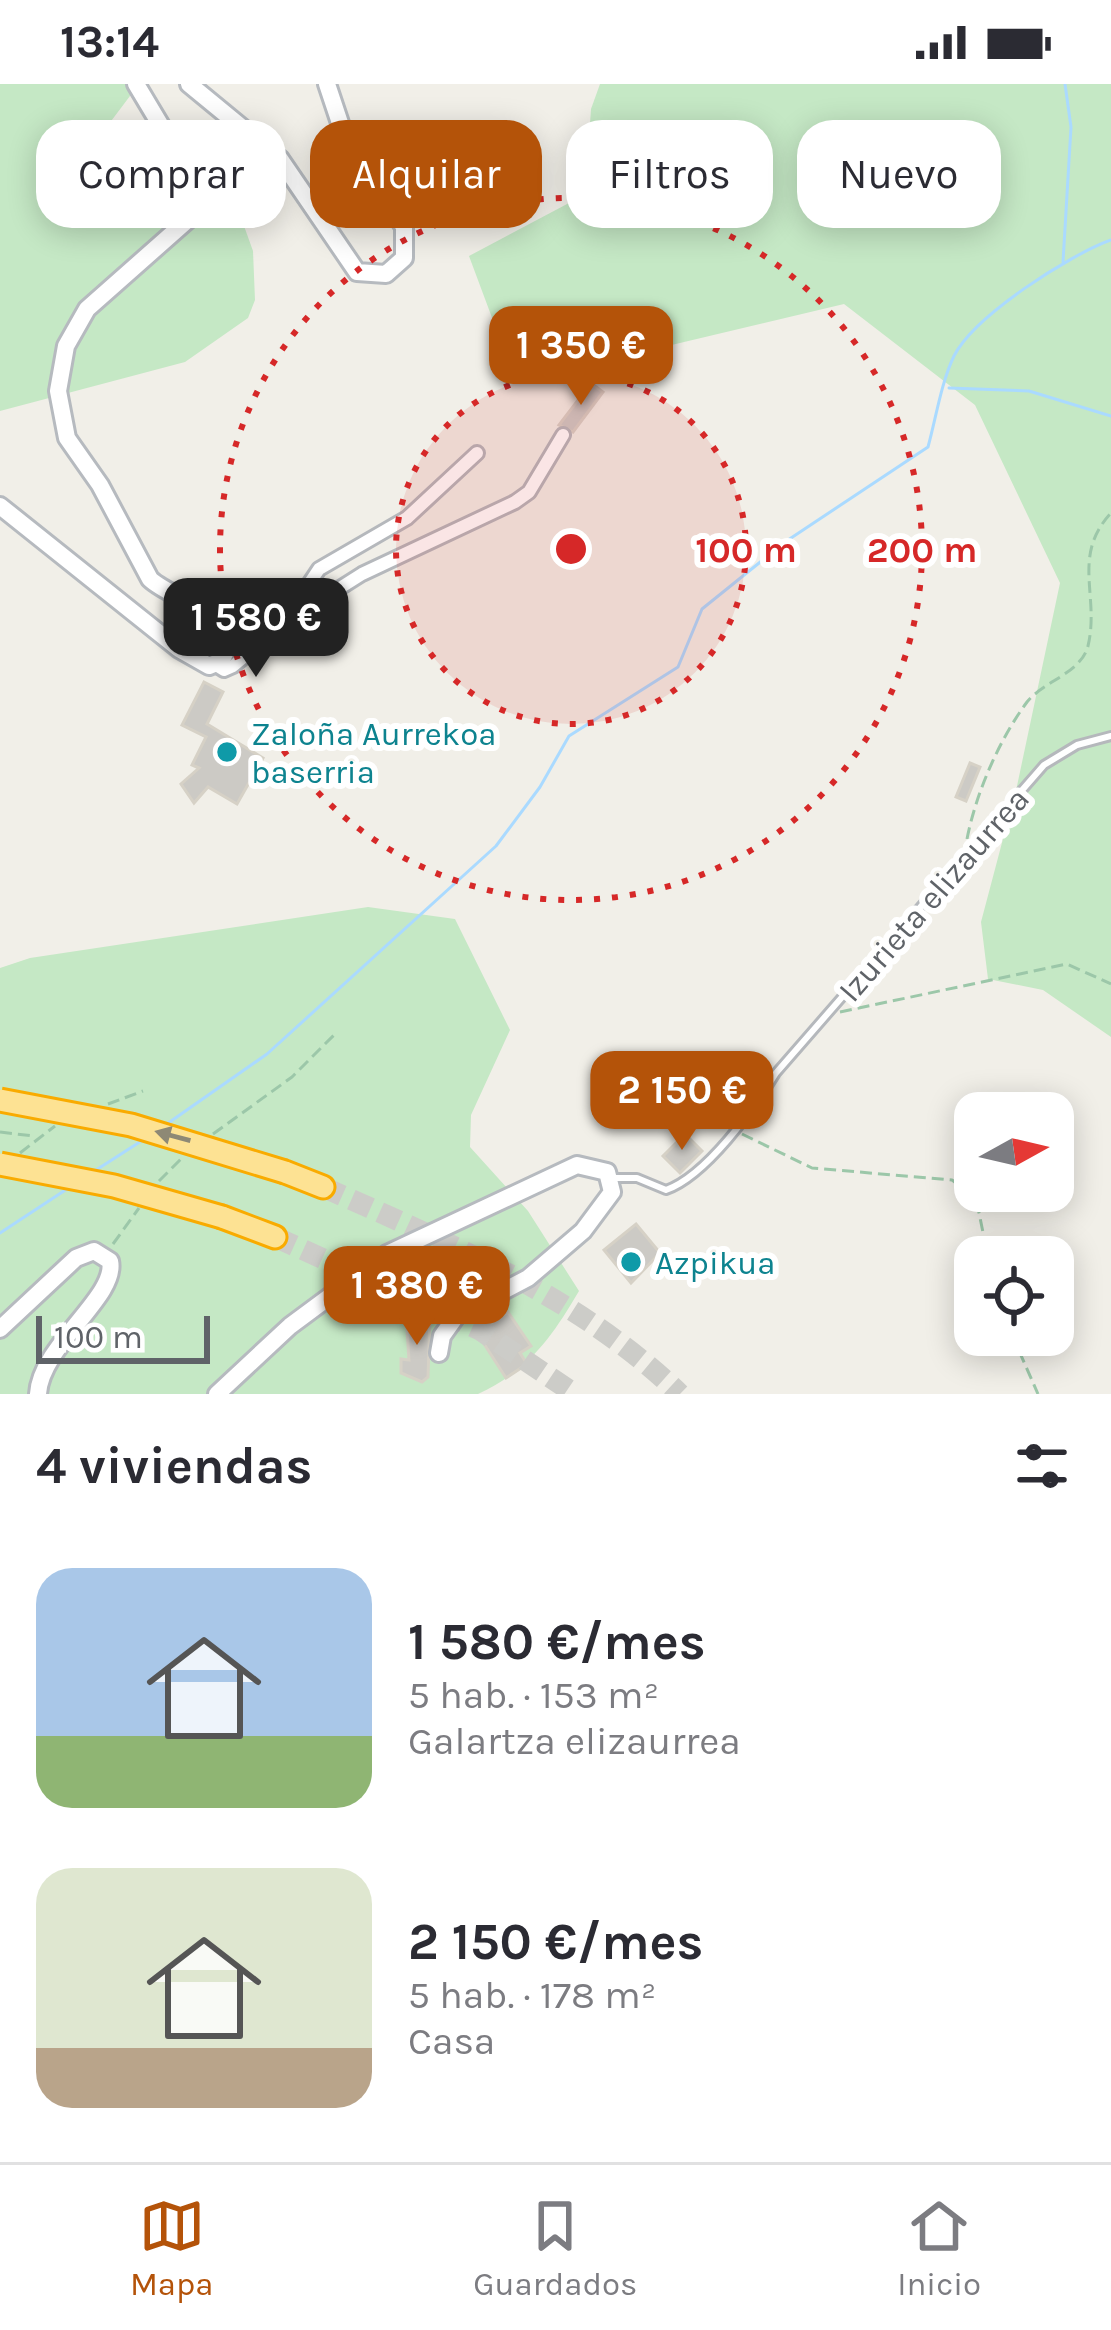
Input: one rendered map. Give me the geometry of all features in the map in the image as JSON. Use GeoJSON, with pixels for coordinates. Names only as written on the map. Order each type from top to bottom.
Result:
{"type":"FeatureCollection","features":[{"type":"Feature","properties":{"kind":"highway"},"geometry":{"type":"LineString","coordinates":[[0,1100],[131,1125],[323,1187]]}},
{"type":"Feature","properties":{"kind":"highway"},"geometry":{"type":"LineString","coordinates":[[9,1160],[222,1217],[275,1237]]}},
{"type":"Feature","properties":{"kind":"street"},"geometry":{"type":"LineString","coordinates":[[136,84],[191,176],[191,217],[106,290],[74,327],[62,361],[60,423],[150,579],[170,596],[215,616],[226,628],[229,646],[215,665]]}},
{"type":"Feature","properties":{"kind":"street"},"geometry":{"type":"LineString","coordinates":[[189,84],[280,159],[357,272],[386,274],[404,258],[404,227],[344,135],[327,84]]}},
{"type":"Feature","properties":{"kind":"street"},"geometry":{"type":"LineString","coordinates":[[0,506],[179,650],[224,670],[283,624],[362,574],[515,502],[529,492],[563,435]]}},
{"type":"Feature","properties":{"kind":"street"},"geometry":{"type":"LineString","coordinates":[[283,624],[319,569],[407,518],[477,453]]}},
{"type":"Feature","properties":{"kind":"street"},"geometry":{"type":"LineString","coordinates":[[217,1394],[290,1327],[387,1254],[578,1165],[598,1166],[610,1178],[607,1203],[584,1232],[528,1278],[457,1315],[442,1336],[440,1353]]}},
{"type":"Feature","properties":{"kind":"street"},"geometry":{"type":"LineString","coordinates":[[0,1329],[76,1258],[94,1251],[110,1261],[110,1279],[60,1340],[45,1364],[38,1394]]}},
{"type":"Feature","properties":{"kind":"lane","name":"Izurieta elizaurrea"},"geometry":{"type":"LineString","coordinates":[[610,1178],[628,1177],[670,1190],[737,1130],[776,1073],[1045,765],[1077,745],[1111,736]]}},
{"type":"Feature","properties":{"kind":"path"},"geometry":{"type":"LineString","coordinates":[[969,854],[969,827],[1008,733],[1042,687],[1072,669],[1088,647],[1087,548],[1111,513]]}},
{"type":"Feature","properties":{"kind":"path"},"geometry":{"type":"LineString","coordinates":[[831,1014],[1067,964],[1111,984]]}},
{"type":"Feature","properties":{"kind":"path"},"geometry":{"type":"LineString","coordinates":[[109,1104],[143,1091]]}},
{"type":"Feature","properties":{"kind":"path"},"geometry":{"type":"LineString","coordinates":[[9,1160],[34,1137],[65,1122]]}},
{"type":"Feature","properties":{"kind":"path"},"geometry":{"type":"LineString","coordinates":[[737,1130],[758,1145],[812,1168],[952,1180],[970,1188],[983,1236]]}},
{"type":"Feature","properties":{"kind":"path"},"geometry":{"type":"LineString","coordinates":[[0,1132],[34,1137]]}},
{"type":"Feature","properties":{"kind":"path"},"geometry":{"type":"LineString","coordinates":[[1021,1356],[1038,1394]]}},
{"type":"Feature","properties":{"kind":"green space"},"geometry":{"type":"Polygon","coordinates":[[[0,84],[139,84],[112,120],[36,120],[36,228],[245,228],[253,251],[255,300],[248,318],[185,362],[0,411],[0,84]]]}},
{"type":"Feature","properties":{"kind":"green space"},"geometry":{"type":"Polygon","coordinates":[[[600,84],[1111,84],[1111,1037],[1043,990],[988,979],[981,922],[1017,786],[1060,583],[975,405],[844,304],[516,382],[469,256],[522,228],[542,228],[542,217],[566,205],[566,228],[773,228],[773,120],[590,120],[600,84]]]}},
{"type":"Feature","properties":{"kind":"green space"},"geometry":{"type":"Polygon","coordinates":[[[368,907],[455,919],[510,1030],[471,1115],[470,1147],[528,1211],[579,1291],[548,1338],[511,1375],[478,1394],[0,1394],[0,968],[30,958],[368,907]]]}},
{"type":"Feature","properties":{"kind":"building"},"geometry":{"type":"Polygon","coordinates":[[[591,383],[603,392],[573,432],[559,425],[591,383]]]}},
{"type":"Feature","properties":{"kind":"building"},"geometry":{"type":"Polygon","coordinates":[[[204,682],[223,692],[207,724],[263,758],[237,804],[208,787],[194,803],[181,784],[199,768],[192,765],[206,737],[182,725],[204,682]]]}},
{"type":"Feature","properties":{"kind":"building"},"geometry":{"type":"Polygon","coordinates":[[[970,763],[980,767],[966,801],[956,797],[970,763]]]}},
{"type":"Feature","properties":{"kind":"building"},"geometry":{"type":"Polygon","coordinates":[[[685,1134],[702,1151],[680,1173],[663,1156],[685,1134]]]}},
{"type":"Feature","properties":{"kind":"building","name":"Azpikua"},"geometry":{"type":"Polygon","coordinates":[[[636,1224],[660,1253],[631,1283],[604,1250],[636,1224]]]}},
{"type":"Feature","properties":{"kind":"building"},"geometry":{"type":"Polygon","coordinates":[[[508,1312],[531,1346],[520,1353],[527,1364],[506,1378],[477,1333],[508,1312]]]}},
{"type":"Feature","properties":{"kind":"building"},"geometry":{"type":"Polygon","coordinates":[[[406,1315],[430,1316],[428,1377],[422,1382],[401,1373],[401,1359],[409,1360],[406,1315]]]}},
{"type":"Feature","properties":{"kind":"waterway"},"geometry":{"type":"LineString","coordinates":[[1063,262],[1071,127],[1065,84]]}},
{"type":"Feature","properties":{"kind":"waterway"},"geometry":{"type":"LineString","coordinates":[[164,1126],[267,1054],[496,846],[540,787],[569,736],[678,667],[702,609],[785,542],[928,447],[949,366],[981,323],[1048,273],[1111,240]]}},
{"type":"Feature","properties":{"kind":"waterway"},"geometry":{"type":"LineString","coordinates":[[949,388],[1029,391],[1111,416]]}},
{"type":"Feature","properties":{"kind":"waterway"},"geometry":{"type":"LineString","coordinates":[[93,1172],[146,1138]]}},
{"type":"Feature","properties":{"kind":"waterway"},"geometry":{"type":"LineString","coordinates":[[0,1233],[70,1187]]}},
{"type":"Feature","properties":{"kind":"tunnel"},"geometry":{"type":"LineString","coordinates":[[323,1187],[556,1300],[641,1359],[680,1394]]}},
{"type":"Feature","properties":{"kind":"tunnel"},"geometry":{"type":"LineString","coordinates":[[275,1237],[480,1330],[575,1394]]}},
{"type":"Feature","properties":{"kind":"place","name":"Zaloña Aurrekoa baserria"},"geometry":{"type":"Point","coordinates":[227,752]}},
{"type":"Feature","properties":{"kind":"place","name":"Azpikua"},"geometry":{"type":"Point","coordinates":[631,1262]}}]}
